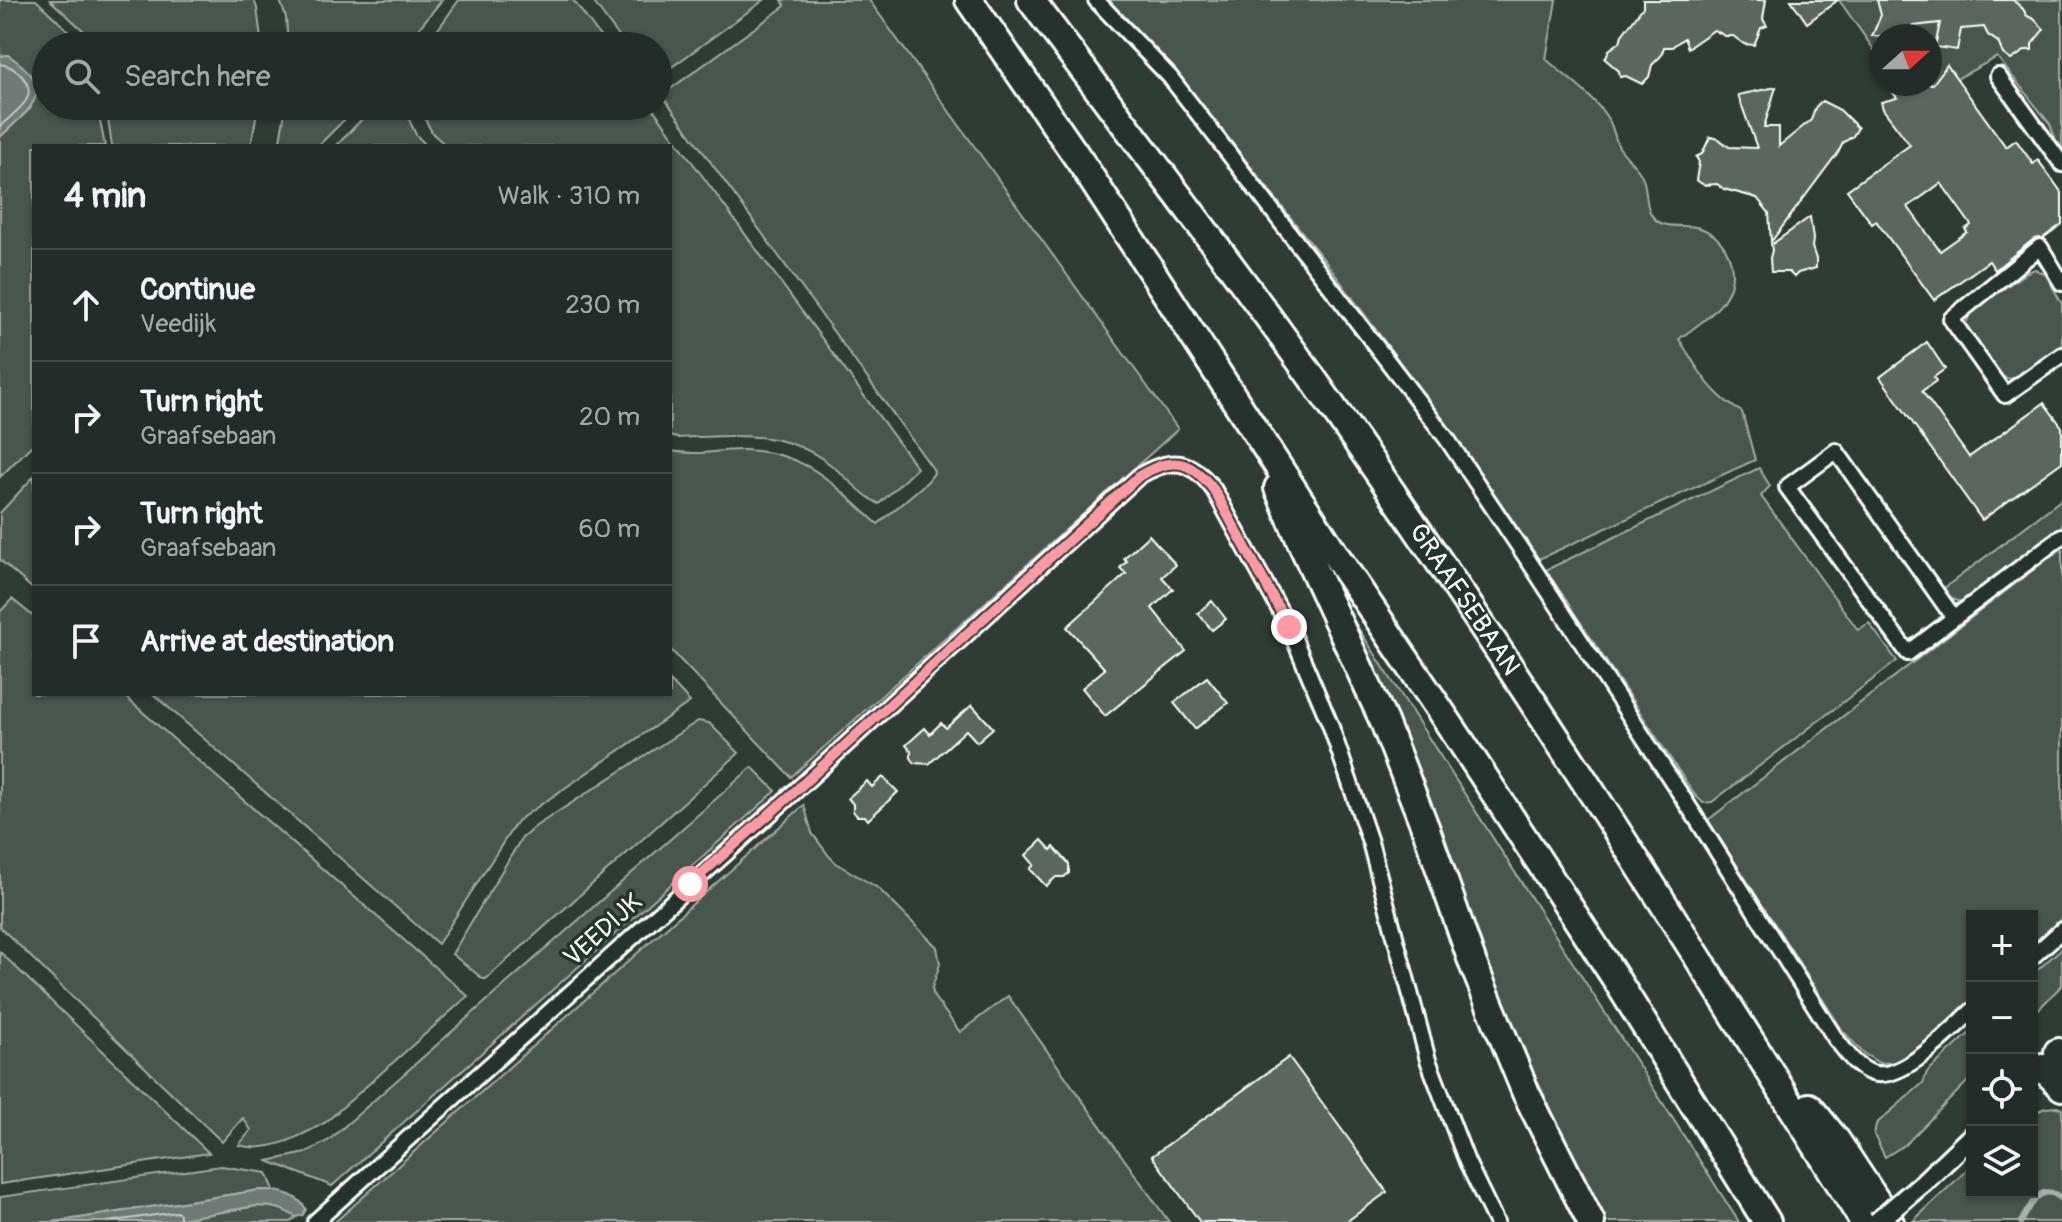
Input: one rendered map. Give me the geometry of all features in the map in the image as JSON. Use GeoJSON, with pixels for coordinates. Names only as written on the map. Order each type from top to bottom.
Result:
{"type":"FeatureCollection","features":[{"type":"Feature","properties":{"kind":"highway"},"geometry":{"type":"LineString","coordinates":[[969,0],[1084,167],[1340,562],[1458,737],[1614,976],[1767,1222]]}},
{"type":"Feature","properties":{"kind":"highway","name":"GRAAFSEBAAN"},"geometry":{"type":"LineString","coordinates":[[1031,0],[1305,368],[1418,530],[1743,1028],[1864,1222]]}},
{"type":"Feature","properties":{"kind":"highway"},"geometry":{"type":"LineString","coordinates":[[1251,422],[1302,544],[1384,722],[1473,964],[1526,1093],[1591,1222]]}},
{"type":"Feature","properties":{"kind":"highway"},"geometry":{"type":"LineString","coordinates":[[1743,1028],[1836,1140],[1890,1222]]}},
{"type":"Feature","properties":{"kind":"highway"},"geometry":{"type":"LineString","coordinates":[[2051,1060],[2062,1087]]}},
{"type":"Feature","properties":{"kind":"street"},"geometry":{"type":"LineString","coordinates":[[1096,0],[1170,77],[1447,439],[1689,807],[1835,1038],[1854,1062],[1874,1074],[1902,1070],[1966,1016]]}},
{"type":"Feature","properties":{"kind":"street"},"geometry":{"type":"LineString","coordinates":[[1998,76],[2062,164]]}},
{"type":"Feature","properties":{"kind":"street"},"geometry":{"type":"LineString","coordinates":[[2062,283],[2040,247],[1951,319],[2005,395],[2062,355]]}},
{"type":"Feature","properties":{"kind":"street"},"geometry":{"type":"LineString","coordinates":[[1954,618],[1836,451],[1787,487],[1908,653],[2062,536]]}},
{"type":"Feature","properties":{"kind":"street","name":"VEEDIJK"},"geometry":{"type":"LineString","coordinates":[[315,1222],[791,795],[1139,476],[1167,463],[1192,467],[1203,475],[1214,490],[1289,627],[1319,696],[1370,842],[1428,1060],[1467,1162],[1496,1222]]}},
{"type":"Feature","properties":{"kind":"street"},"geometry":{"type":"LineString","coordinates":[[2038,952],[2062,930]]}},
{"type":"Feature","properties":{"kind":"street"},"geometry":{"type":"LineString","coordinates":[[1877,1222],[1966,1142]]}},
{"type":"Feature","properties":{"kind":"shaded area"},"geometry":{"type":"Polygon","coordinates":[[[0,0],[36,0],[69,32],[32,32],[32,120],[100,120],[105,144],[32,144],[32,445],[0,477],[0,137],[31,108],[8,55],[0,56],[0,0]]]}},
{"type":"Feature","properties":{"kind":"shaded area"},"geometry":{"type":"Polygon","coordinates":[[[50,0],[254,0],[260,32],[85,32],[50,0]]]}},
{"type":"Feature","properties":{"kind":"shaded area"},"geometry":{"type":"Polygon","coordinates":[[[280,0],[442,0],[417,32],[287,32],[280,0]]]}},
{"type":"Feature","properties":{"kind":"shaded area"},"geometry":{"type":"Polygon","coordinates":[[[459,0],[573,0],[597,32],[436,32],[459,0]]]}},
{"type":"Feature","properties":{"kind":"shaded area"},"geometry":{"type":"Polygon","coordinates":[[[592,0],[764,0],[672,67],[672,32],[616,32],[592,0]]]}},
{"type":"Feature","properties":{"kind":"shaded area"},"geometry":{"type":"Polygon","coordinates":[[[782,0],[869,0],[1178,429],[791,777],[672,651],[672,451],[745,450],[787,457],[819,473],[878,524],[934,473],[672,109],[672,88],[785,6],[782,0]]]}},
{"type":"Feature","properties":{"kind":"shaded area"},"geometry":{"type":"Polygon","coordinates":[[[1101,0],[1556,0],[1546,59],[1602,110],[1612,125],[1619,147],[1642,176],[1648,208],[1653,217],[1663,224],[1704,230],[1719,240],[1727,252],[1732,267],[1728,292],[1712,313],[1679,339],[1713,389],[1742,412],[1755,460],[1539,559],[1458,441],[1332,270],[1199,101],[1101,0]]]}},
{"type":"Feature","properties":{"kind":"shaded area"},"geometry":{"type":"Polygon","coordinates":[[[1839,0],[2062,0],[2062,149],[2059,149],[2050,124],[1997,57],[1942,87],[1942,24],[1870,24],[1870,44],[1839,0]]]}},
{"type":"Feature","properties":{"kind":"shaded area"},"geometry":{"type":"Polygon","coordinates":[[[108,120],[256,120],[251,144],[112,144],[108,120]]]}},
{"type":"Feature","properties":{"kind":"shaded area"},"geometry":{"type":"Polygon","coordinates":[[[284,120],[344,120],[320,144],[279,144],[284,120]]]}},
{"type":"Feature","properties":{"kind":"shaded area"},"geometry":{"type":"Polygon","coordinates":[[[361,120],[409,120],[416,135],[425,144],[338,144],[361,120]]]}},
{"type":"Feature","properties":{"kind":"shaded area"},"geometry":{"type":"Polygon","coordinates":[[[426,120],[661,120],[917,468],[879,504],[831,465],[795,445],[757,437],[672,437],[672,144],[445,144],[433,134],[426,120]]]}},
{"type":"Feature","properties":{"kind":"shaded area"},"geometry":{"type":"Polygon","coordinates":[[[2035,269],[2046,275],[2062,304],[2062,347],[2016,379],[2006,378],[1989,365],[1965,325],[1971,312],[2035,269]]]}},
{"type":"Feature","properties":{"kind":"shaded area"},"geometry":{"type":"Polygon","coordinates":[[[1759,468],[1770,486],[1761,496],[1858,630],[1869,623],[1897,661],[1712,802],[1703,803],[1694,794],[1546,570],[1759,468]]]}},
{"type":"Feature","properties":{"kind":"shaded area"},"geometry":{"type":"Polygon","coordinates":[[[32,478],[32,588],[0,560],[0,513],[32,478]]]}},
{"type":"Feature","properties":{"kind":"shaded area"},"geometry":{"type":"Polygon","coordinates":[[[2062,499],[2062,528],[1968,600],[1954,599],[1943,589],[2062,499]]]}},
{"type":"Feature","properties":{"kind":"shaded area"},"geometry":{"type":"Polygon","coordinates":[[[2062,548],[2062,919],[2038,941],[2038,910],[1966,910],[1966,1006],[1902,1062],[1879,1063],[1863,1053],[1843,1031],[1708,820],[2062,548]]]}},
{"type":"Feature","properties":{"kind":"shaded area"},"geometry":{"type":"Polygon","coordinates":[[[12,599],[32,615],[32,696],[124,696],[468,996],[326,1122],[284,1142],[250,1147],[239,1145],[251,1130],[243,1118],[222,1142],[0,927],[0,612],[12,599]]]}},
{"type":"Feature","properties":{"kind":"shaded area"},"geometry":{"type":"Polygon","coordinates":[[[1341,601],[1739,1222],[1606,1222],[1537,1088],[1459,884],[1341,601]]]}},
{"type":"Feature","properties":{"kind":"shaded area"},"geometry":{"type":"Polygon","coordinates":[[[672,683],[690,702],[517,821],[438,944],[155,696],[672,696],[672,683]]]}},
{"type":"Feature","properties":{"kind":"shaded area"},"geometry":{"type":"Polygon","coordinates":[[[698,721],[709,723],[739,753],[486,979],[452,954],[521,839],[536,826],[698,721]]]}},
{"type":"Feature","properties":{"kind":"shaded area"},"geometry":{"type":"Polygon","coordinates":[[[752,767],[776,791],[332,1186],[268,1161],[306,1153],[329,1140],[752,767]]]}},
{"type":"Feature","properties":{"kind":"shaded area"},"geometry":{"type":"Polygon","coordinates":[[[804,805],[812,833],[829,856],[878,888],[937,947],[940,964],[932,988],[934,997],[960,1032],[1008,996],[1169,1222],[335,1222],[804,805]]]}},
{"type":"Feature","properties":{"kind":"shaded area"},"geometry":{"type":"Polygon","coordinates":[[[2062,948],[2062,985],[2038,1010],[2038,982],[2038,970],[2062,948]]]}},
{"type":"Feature","properties":{"kind":"shaded area"},"geometry":{"type":"Polygon","coordinates":[[[0,952],[209,1153],[0,1184],[0,952]]]}},
{"type":"Feature","properties":{"kind":"shaded area"},"geometry":{"type":"Polygon","coordinates":[[[1966,1036],[1966,1083],[1906,1144],[1885,1157],[1874,1135],[1876,1124],[1923,1083],[1927,1072],[1966,1036]]]}},
{"type":"Feature","properties":{"kind":"shaded area"},"geometry":{"type":"Polygon","coordinates":[[[2045,1108],[2062,1109],[2062,1222],[1912,1222],[1966,1171],[1966,1198],[2038,1198],[2038,1111],[2045,1108]]]}},
{"type":"Feature","properties":{"kind":"shaded area"},"geometry":{"type":"Polygon","coordinates":[[[221,1166],[267,1173],[274,1190],[54,1222],[0,1222],[0,1197],[221,1166]]]}},
{"type":"Feature","properties":{"kind":"shaded area"},"geometry":{"type":"Polygon","coordinates":[[[256,1206],[277,1208],[296,1217],[290,1222],[163,1222],[256,1206]]]}},
{"type":"Feature","properties":{"kind":"water"},"geometry":{"type":"Polygon","coordinates":[[[8,55],[32,77],[32,103],[0,137],[0,56],[8,55]]]}},
{"type":"Feature","properties":{"kind":"water"},"geometry":{"type":"Polygon","coordinates":[[[260,1190],[292,1196],[306,1209],[303,1215],[296,1217],[277,1208],[256,1206],[163,1222],[54,1222],[260,1190]]]}},
{"type":"Feature","properties":{"kind":"building"},"geometry":{"type":"Polygon","coordinates":[[[1643,0],[1766,0],[1763,19],[1767,26],[1761,28],[1754,45],[1744,44],[1733,36],[1725,36],[1714,30],[1688,48],[1684,38],[1672,47],[1664,47],[1661,56],[1652,65],[1649,77],[1642,84],[1626,76],[1620,77],[1619,71],[1605,59],[1643,7],[1643,0]]]}},
{"type":"Feature","properties":{"kind":"building"},"geometry":{"type":"Polygon","coordinates":[[[1791,0],[1838,0],[1807,23],[1791,0]]]}},
{"type":"Feature","properties":{"kind":"building"},"geometry":{"type":"Polygon","coordinates":[[[1877,0],[2013,0],[2044,29],[2032,44],[2032,50],[2026,50],[2011,60],[1984,27],[1961,29],[1957,50],[1942,48],[1940,23],[1877,24],[1881,15],[1877,0]]]}},
{"type":"Feature","properties":{"kind":"building"},"geometry":{"type":"Polygon","coordinates":[[[1947,65],[2006,147],[2016,140],[2033,164],[2038,160],[2062,193],[2062,224],[2043,238],[2034,239],[1995,270],[1989,261],[1934,300],[1876,221],[1872,224],[1847,190],[1910,145],[1881,102],[1897,98],[1896,96],[1942,96],[1942,72],[1947,65]],[[1941,183],[1908,207],[1940,251],[1967,232],[1965,229],[1971,225],[1941,183]]]}},
{"type":"Feature","properties":{"kind":"building"},"geometry":{"type":"Polygon","coordinates":[[[1776,87],[1764,127],[1779,127],[1779,146],[1811,120],[1815,108],[1822,101],[1840,110],[1858,128],[1843,143],[1771,242],[1769,213],[1757,198],[1724,189],[1717,184],[1704,185],[1696,180],[1699,162],[1696,157],[1702,154],[1710,137],[1719,139],[1729,147],[1757,148],[1738,95],[1776,87]]]}},
{"type":"Feature","properties":{"kind":"building"},"geometry":{"type":"Polygon","coordinates":[[[1810,217],[1816,268],[1794,277],[1789,272],[1771,272],[1771,245],[1810,217]]]}},
{"type":"Feature","properties":{"kind":"building"},"geometry":{"type":"Polygon","coordinates":[[[1927,342],[1945,369],[1934,377],[1936,381],[1922,391],[1969,457],[2044,403],[2062,427],[2062,462],[1982,520],[1880,377],[1927,342]]]}},
{"type":"Feature","properties":{"kind":"building"},"geometry":{"type":"Polygon","coordinates":[[[1149,535],[1176,565],[1162,577],[1173,589],[1152,608],[1186,651],[1105,716],[1082,688],[1105,669],[1067,627],[1126,574],[1120,568],[1127,561],[1124,558],[1149,535]]]}},
{"type":"Feature","properties":{"kind":"building"},"geometry":{"type":"Polygon","coordinates":[[[1212,601],[1226,619],[1212,630],[1198,613],[1212,601]]]}},
{"type":"Feature","properties":{"kind":"building"},"geometry":{"type":"Polygon","coordinates":[[[1207,677],[1228,703],[1195,729],[1174,703],[1207,677]]]}},
{"type":"Feature","properties":{"kind":"building"},"geometry":{"type":"Polygon","coordinates":[[[972,705],[993,728],[977,742],[966,730],[929,764],[915,763],[906,745],[925,728],[930,734],[941,723],[946,728],[972,705]]]}},
{"type":"Feature","properties":{"kind":"building"},"geometry":{"type":"Polygon","coordinates":[[[883,777],[898,792],[868,820],[865,816],[857,816],[848,798],[867,781],[872,787],[883,777]]]}},
{"type":"Feature","properties":{"kind":"building"},"geometry":{"type":"Polygon","coordinates":[[[1042,840],[1051,850],[1054,847],[1069,864],[1069,873],[1056,877],[1046,886],[1030,869],[1034,865],[1026,855],[1042,840]]]}},
{"type":"Feature","properties":{"kind":"building"},"geometry":{"type":"Polygon","coordinates":[[[1289,1057],[1387,1192],[1346,1222],[1200,1222],[1152,1156],[1289,1057]]]}},
{"type":"Feature","properties":{"kind":"waterway"},"geometry":{"type":"LineString","coordinates":[[2021,1222],[2032,1203],[2042,1194],[2048,1192],[2062,1199]]}},
{"type":"Feature","properties":{"kind":"route"},"geometry":{"type":"LineString","coordinates":[[690,884],[1139,476],[1153,467],[1179,463],[1203,475],[1289,627]]}}]}
